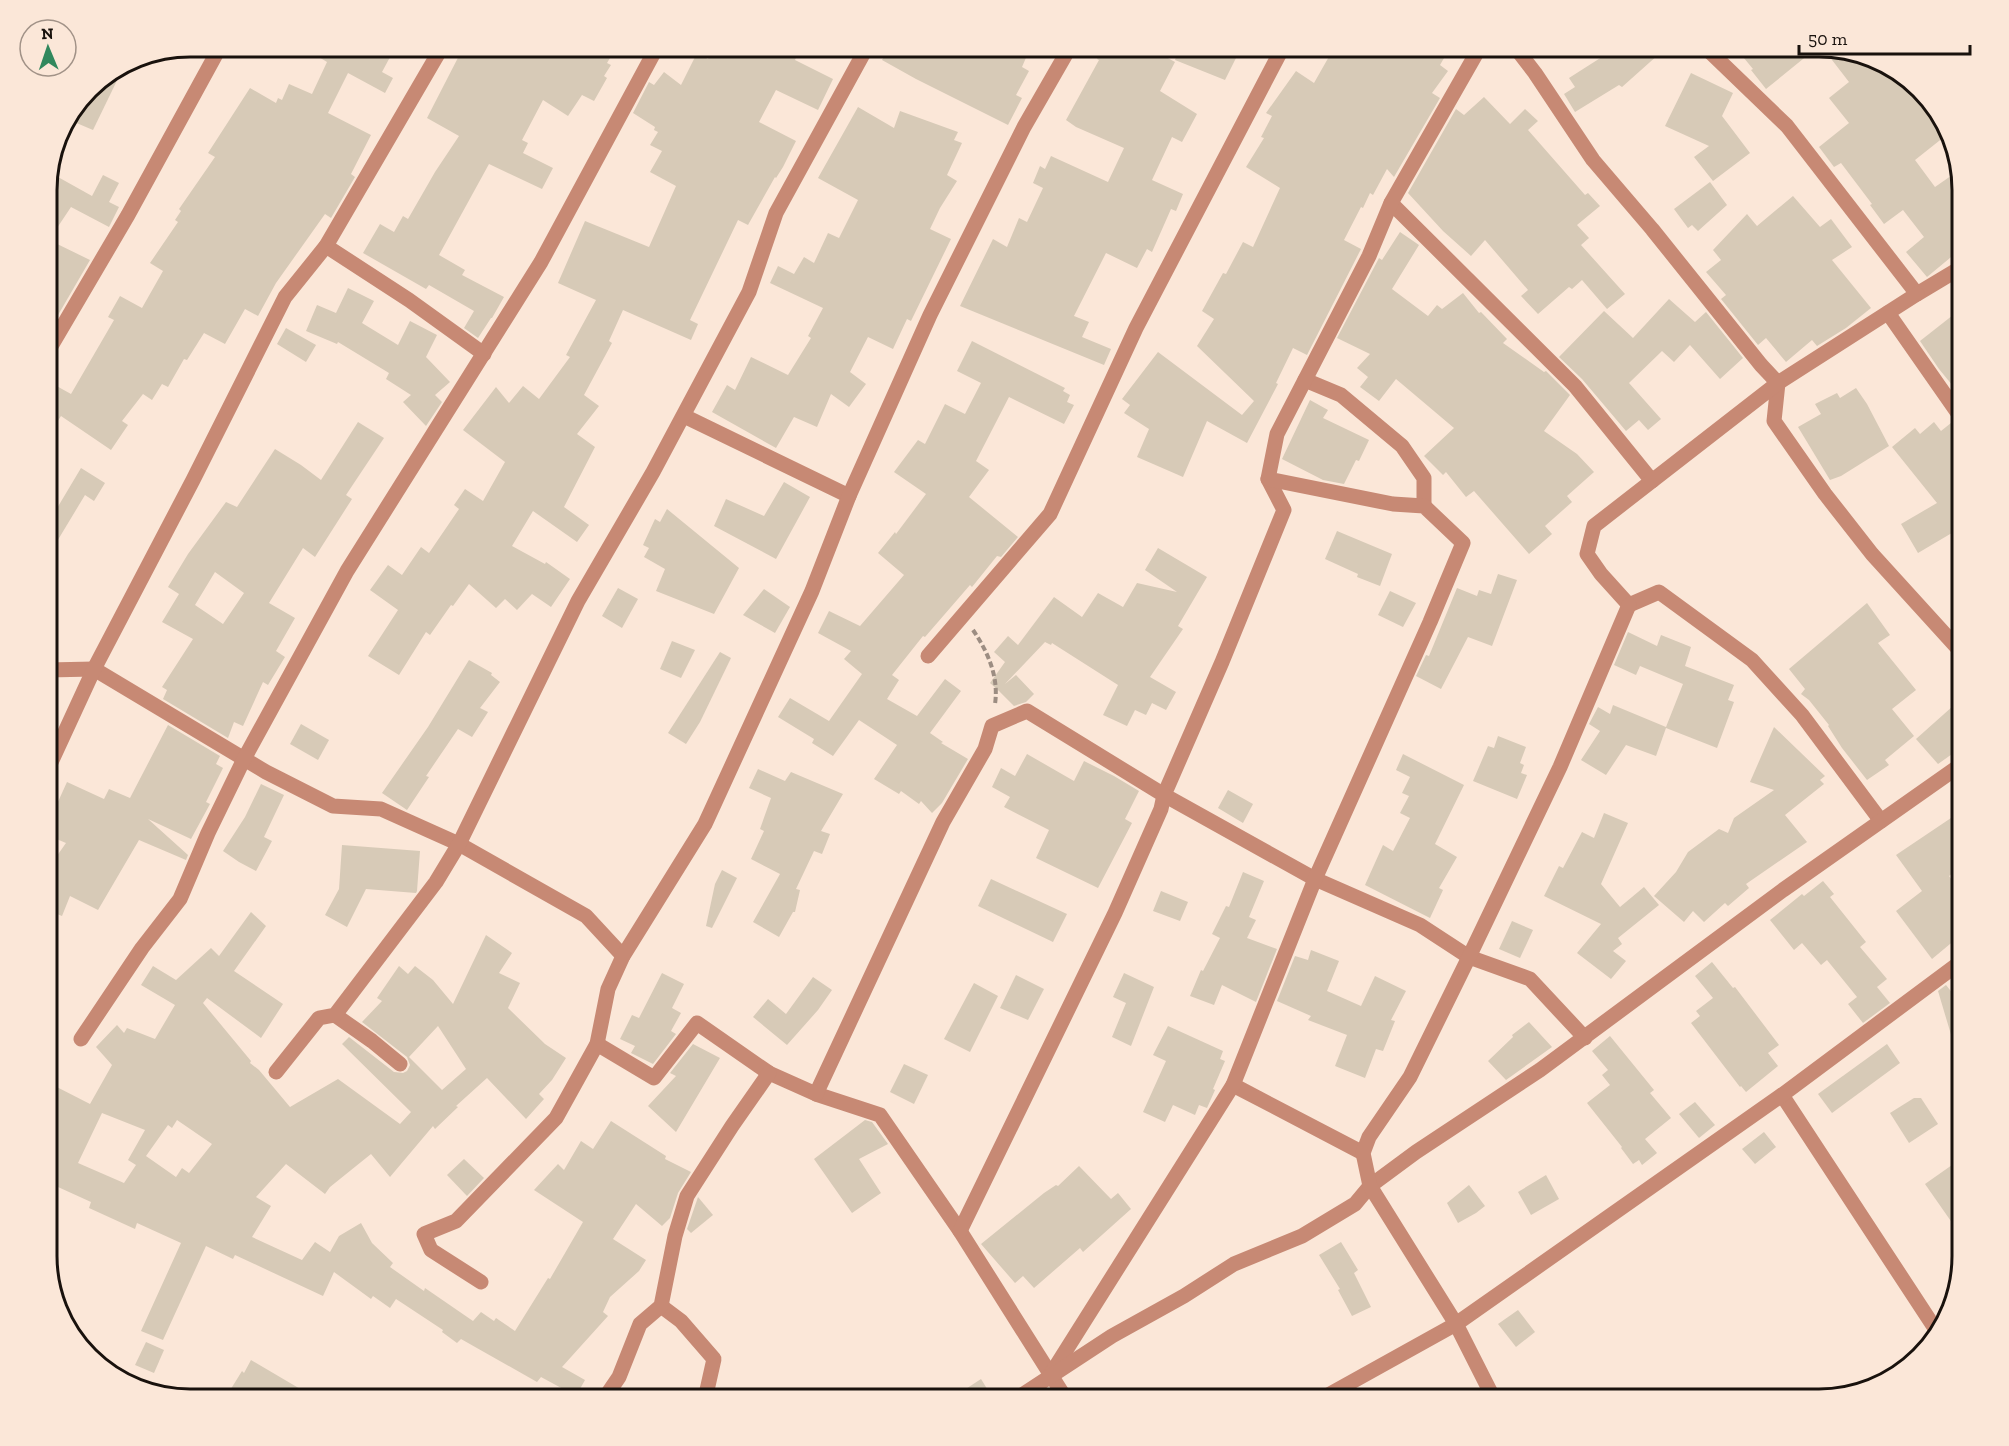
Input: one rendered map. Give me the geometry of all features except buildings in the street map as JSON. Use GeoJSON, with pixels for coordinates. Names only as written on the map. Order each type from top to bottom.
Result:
{"type":"FeatureCollection","features":[{"type":"Feature","properties":{"kind":"street"},"geometry":{"type":"LineString","coordinates":[[57,336],[128,215],[214,57]]}},
{"type":"Feature","properties":{"kind":"street"},"geometry":{"type":"LineString","coordinates":[[57,749],[94,669],[285,297],[326,246],[436,57]]}},
{"type":"Feature","properties":{"kind":"street"},"geometry":{"type":"LineString","coordinates":[[81,1039],[142,948],[180,899],[208,833],[244,759],[347,571],[541,262],[651,57]]}},
{"type":"Feature","properties":{"kind":"street"},"geometry":{"type":"LineString","coordinates":[[276,1072],[319,1018],[335,1015],[436,882],[459,844],[578,601],[684,416],[749,292],[776,213],[861,57]]}},
{"type":"Feature","properties":{"kind":"street"},"geometry":{"type":"LineString","coordinates":[[481,1282],[431,1250],[424,1234],[456,1221],[556,1118],[597,1044],[608,989],[623,956],[705,824],[812,591],[849,496],[936,304],[1024,127],[1064,57]]}},
{"type":"Feature","properties":{"kind":"street"},"geometry":{"type":"LineString","coordinates":[[928,656],[1050,514],[1136,328],[1277,57]]}},
{"type":"Feature","properties":{"kind":"street"},"geometry":{"type":"LineString","coordinates":[[960,1231],[1114,913],[1161,809],[1164,795],[1222,662],[1284,510],[1268,478],[1278,434],[1369,256],[1391,203],[1474,57]]}},
{"type":"Feature","properties":{"kind":"street"},"geometry":{"type":"LineString","coordinates":[[1523,57],[1593,160],[1778,383],[1774,421],[1825,494],[1872,554],[1952,642]]}},
{"type":"Feature","properties":{"kind":"street"},"geometry":{"type":"LineString","coordinates":[[1716,57],[1787,126],[1917,294]]}},
{"type":"Feature","properties":{"kind":"street"},"geometry":{"type":"LineString","coordinates":[[1391,203],[1575,386],[1652,481]]}},
{"type":"Feature","properties":{"kind":"street"},"geometry":{"type":"LineString","coordinates":[[326,246],[409,300],[484,354]]}},
{"type":"Feature","properties":{"kind":"street"},"geometry":{"type":"LineString","coordinates":[[1629,605],[1601,574],[1587,554],[1594,526],[1778,383],[1952,273]]}},
{"type":"Feature","properties":{"kind":"street"},"geometry":{"type":"LineString","coordinates":[[1888,313],[1952,405]]}},
{"type":"Feature","properties":{"kind":"street"},"geometry":{"type":"LineString","coordinates":[[1305,380],[1341,395],[1402,446],[1424,478],[1424,506]]}},
{"type":"Feature","properties":{"kind":"street"},"geometry":{"type":"LineString","coordinates":[[684,416],[849,496]]}},
{"type":"Feature","properties":{"kind":"street"},"geometry":{"type":"LineString","coordinates":[[1051,1374],[1233,1085],[1315,879],[1463,543],[1424,506],[1393,504],[1268,478]]}},
{"type":"Feature","properties":{"kind":"street"},"geometry":{"type":"LineString","coordinates":[[1488,1389],[1456,1324],[1370,1186],[1363,1153],[1369,1137],[1410,1077],[1560,767],[1629,605],[1659,592],[1752,660],[1802,715],[1881,821]]}},
{"type":"Feature","properties":{"kind":"street"},"geometry":{"type":"LineString","coordinates":[[57,670],[94,669],[266,772],[333,806],[381,809],[459,844],[586,916],[623,956]]}},
{"type":"Feature","properties":{"kind":"street"},"geometry":{"type":"LineString","coordinates":[[816,1094],[943,822],[985,748],[992,726],[1027,711],[1164,795],[1315,879],[1420,925],[1468,957],[1530,979],[1585,1038]]}},
{"type":"Feature","properties":{"kind":"street"},"geometry":{"type":"LineString","coordinates":[[1031,1389],[1051,1374],[1234,1264],[1302,1236],[1355,1204],[1370,1186],[1416,1152],[1585,1038],[1659,980],[1952,771]]}},
{"type":"Feature","properties":{"kind":"street"},"geometry":{"type":"LineString","coordinates":[[1341,1389],[1456,1324],[1782,1095],[1952,968]]}},
{"type":"Feature","properties":{"kind":"street"},"geometry":{"type":"LineString","coordinates":[[335,1015],[400,1064]]}},
{"type":"Feature","properties":{"kind":"street"},"geometry":{"type":"LineString","coordinates":[[597,1044],[654,1078],[697,1023],[769,1073],[816,1094],[880,1115],[960,1231],[1060,1389]]}},
{"type":"Feature","properties":{"kind":"street"},"geometry":{"type":"LineString","coordinates":[[611,1389],[619,1377],[640,1324],[661,1306],[675,1236],[687,1196],[769,1073]]}},
{"type":"Feature","properties":{"kind":"street"},"geometry":{"type":"LineString","coordinates":[[1233,1085],[1363,1153]]}},
{"type":"Feature","properties":{"kind":"street"},"geometry":{"type":"LineString","coordinates":[[1782,1095],[1932,1324]]}},
{"type":"Feature","properties":{"kind":"street"},"geometry":{"type":"LineString","coordinates":[[661,1306],[681,1321],[714,1359],[707,1389]]}},
{"type":"Feature","properties":{"kind":"path"},"geometry":{"type":"LineString","coordinates":[[961,615],[985,647],[993,669],[996,697],[992,726]]}}]}
